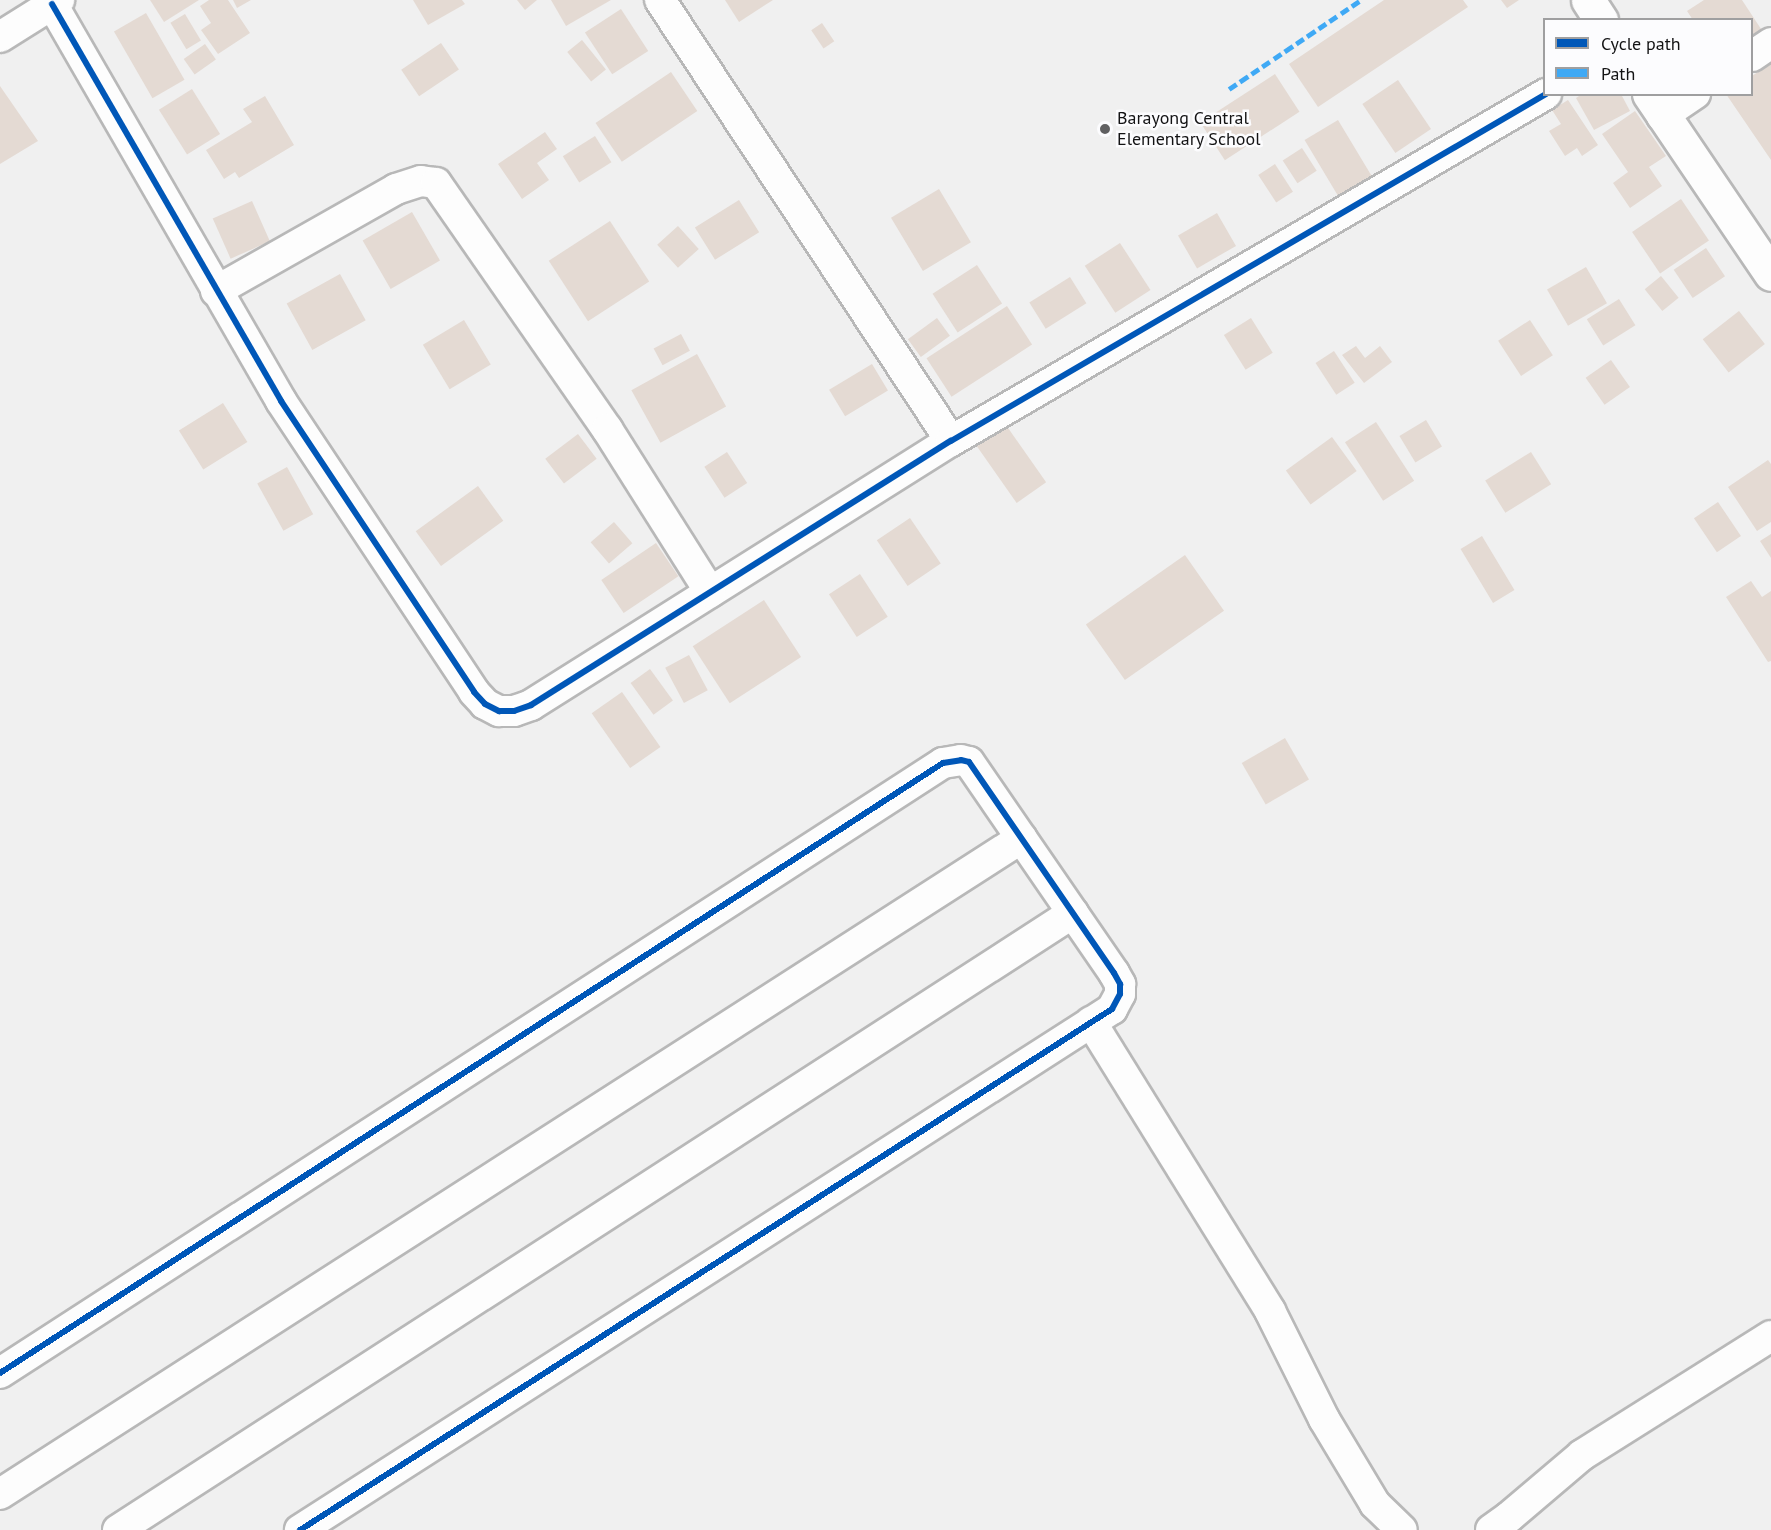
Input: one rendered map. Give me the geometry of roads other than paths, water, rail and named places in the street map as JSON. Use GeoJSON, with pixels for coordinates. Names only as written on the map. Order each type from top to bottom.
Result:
{"type":"FeatureCollection","features":[{"type":"Feature","properties":{"kind":"street"},"geometry":{"type":"LineString","coordinates":[[660,0],[951,441]]}},
{"type":"Feature","properties":{"kind":"street"},"geometry":{"type":"LineString","coordinates":[[1588,0],[1600,18]]}},
{"type":"Feature","properties":{"kind":"street"},"geometry":{"type":"LineString","coordinates":[[0,37],[56,2],[216,291],[281,401],[474,692],[485,704],[499,711],[514,711],[531,705],[951,441],[1543,96]]}},
{"type":"Feature","properties":{"kind":"street"},"geometry":{"type":"LineString","coordinates":[[1753,56],[1771,44]]}},
{"type":"Feature","properties":{"kind":"street"},"geometry":{"type":"LineString","coordinates":[[1688,96],[1655,105],[1771,274]]}},
{"type":"Feature","properties":{"kind":"street"},"geometry":{"type":"LineString","coordinates":[[216,291],[396,189],[420,181],[436,183],[442,188],[607,429],[710,592]]}},
{"type":"Feature","properties":{"kind":"street"},"geometry":{"type":"LineString","coordinates":[[0,1373],[943,763],[961,759],[969,762],[1120,984],[1120,994],[1112,1009],[300,1530]]}},
{"type":"Feature","properties":{"kind":"street"},"geometry":{"type":"LineString","coordinates":[[0,1494],[1022,838]]}},
{"type":"Feature","properties":{"kind":"street"},"geometry":{"type":"LineString","coordinates":[[118,1530],[1073,913]]}},
{"type":"Feature","properties":{"kind":"street"},"geometry":{"type":"LineString","coordinates":[[1091,1022],[1270,1311],[1324,1419],[1369,1495],[1375,1504],[1402,1530]]}},
{"type":"Feature","properties":{"kind":"street"},"geometry":{"type":"LineString","coordinates":[[1491,1530],[1509,1518],[1582,1455],[1771,1336]]}},
{"type":"Feature","properties":{"kind":"place","name":"Barayong Central Elementary School"},"geometry":{"type":"Point","coordinates":[1105,129]}}]}
